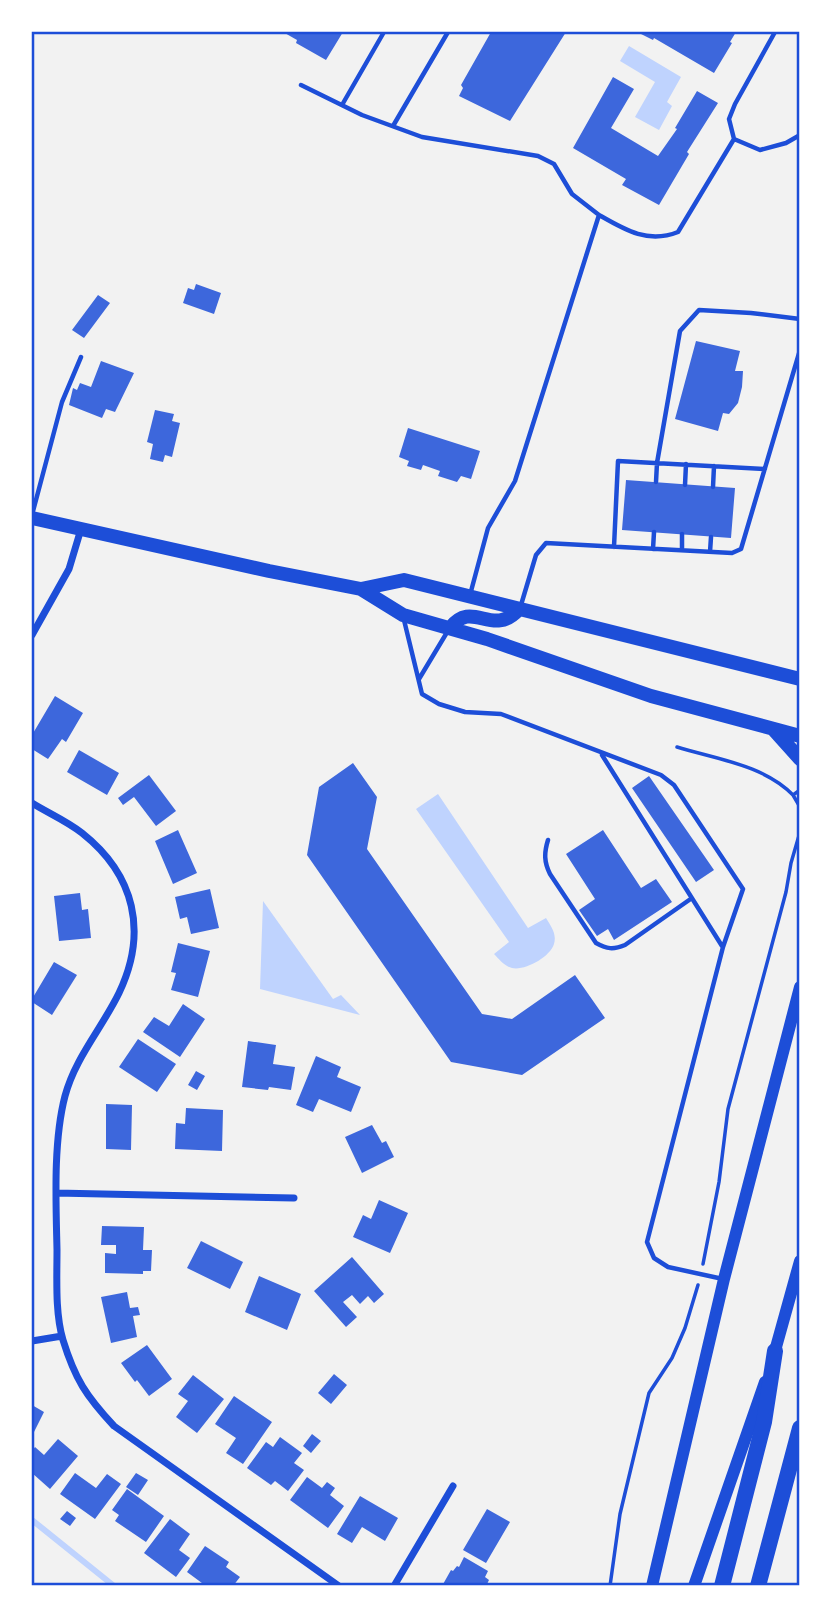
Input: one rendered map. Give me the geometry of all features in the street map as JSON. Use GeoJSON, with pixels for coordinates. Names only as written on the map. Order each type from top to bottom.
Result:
{"type":"FeatureCollection","features":[{"type":"Feature","properties":{"kind":"highway"},"geometry":{"type":"LineString","coordinates":[[722,1586],[764,1422],[775,1351]]}},
{"type":"Feature","properties":{"kind":"highway"},"geometry":{"type":"LineString","coordinates":[[758,1586],[800,1428]]}},
{"type":"Feature","properties":{"kind":"main road"},"geometry":{"type":"LineString","coordinates":[[32,517],[360,589],[403,615],[487,639],[652,696],[800,736]]}},
{"type":"Feature","properties":{"kind":"main road"},"geometry":{"type":"LineString","coordinates":[[360,589],[404,580],[799,679]]}},
{"type":"Feature","properties":{"kind":"main road"},"geometry":{"type":"LineString","coordinates":[[450,628],[457,619],[467,615],[498,622],[509,620],[519,609]]}},
{"type":"Feature","properties":{"kind":"main road"},"geometry":{"type":"LineString","coordinates":[[773,729],[800,759]]}},
{"type":"Feature","properties":{"kind":"main road"},"geometry":{"type":"LineString","coordinates":[[652,1586],[724,1279],[800,986]]}},
{"type":"Feature","properties":{"kind":"main road"},"geometry":{"type":"LineString","coordinates":[[694,1586],[775,1351],[800,1261]]}},
{"type":"Feature","properties":{"kind":"street"},"geometry":{"type":"LineString","coordinates":[[32,635],[69,569],[81,529]]}},
{"type":"Feature","properties":{"kind":"street"},"geometry":{"type":"LineString","coordinates":[[32,803],[80,831],[104,851],[121,875],[131,902],[135,936],[130,964],[119,993],[80,1059],[65,1096],[59,1136],[56,1193],[57,1272],[62,1336],[75,1373],[89,1399],[114,1426],[140,1447],[339,1586]]}},
{"type":"Feature","properties":{"kind":"street"},"geometry":{"type":"LineString","coordinates":[[56,1193],[294,1198]]}},
{"type":"Feature","properties":{"kind":"street"},"geometry":{"type":"LineString","coordinates":[[32,1340],[62,1336]]}},
{"type":"Feature","properties":{"kind":"street"},"geometry":{"type":"LineString","coordinates":[[394,1586],[453,1486]]}},
{"type":"Feature","properties":{"kind":"lane"},"geometry":{"type":"LineString","coordinates":[[342,105],[384,32]]}},
{"type":"Feature","properties":{"kind":"lane"},"geometry":{"type":"LineString","coordinates":[[393,126],[448,32]]}},
{"type":"Feature","properties":{"kind":"lane"},"geometry":{"type":"LineString","coordinates":[[301,85],[342,105],[422,137],[538,156],[554,164],[572,194],[599,215],[632,234],[664,237],[678,232],[734,139],[729,118],[775,32]]}},
{"type":"Feature","properties":{"kind":"lane"},"geometry":{"type":"LineString","coordinates":[[734,139],[760,150],[786,143],[800,135]]}},
{"type":"Feature","properties":{"kind":"lane"},"geometry":{"type":"LineString","coordinates":[[470,597],[488,528],[515,481],[599,215]]}},
{"type":"Feature","properties":{"kind":"lane"},"geometry":{"type":"LineString","coordinates":[[656,482],[680,331],[699,310],[751,313],[800,320]]}},
{"type":"Feature","properties":{"kind":"lane"},"geometry":{"type":"LineString","coordinates":[[519,609],[536,555],[546,543],[737,552],[744,544],[800,350]]}},
{"type":"Feature","properties":{"kind":"lane"},"geometry":{"type":"LineString","coordinates":[[32,517],[62,402],[81,358]]}},
{"type":"Feature","properties":{"kind":"lane"},"geometry":{"type":"LineString","coordinates":[[614,547],[618,461],[765,468]]}},
{"type":"Feature","properties":{"kind":"lane"},"geometry":{"type":"LineString","coordinates":[[685,485],[686,464]]}},
{"type":"Feature","properties":{"kind":"lane"},"geometry":{"type":"LineString","coordinates":[[713,487],[714,466]]}},
{"type":"Feature","properties":{"kind":"lane"},"geometry":{"type":"LineString","coordinates":[[653,549],[654,532]]}},
{"type":"Feature","properties":{"kind":"lane"},"geometry":{"type":"LineString","coordinates":[[682,534],[682,550]]}},
{"type":"Feature","properties":{"kind":"lane"},"geometry":{"type":"LineString","coordinates":[[710,552],[711,537]]}},
{"type":"Feature","properties":{"kind":"lane"},"geometry":{"type":"LineString","coordinates":[[403,615],[422,694],[439,704],[465,712],[501,713],[661,775],[674,785],[743,889],[723,947],[647,1242],[654,1258],[668,1267],[724,1279]]}},
{"type":"Feature","properties":{"kind":"lane"},"geometry":{"type":"LineString","coordinates":[[419,680],[450,628]]}},
{"type":"Feature","properties":{"kind":"lane"},"geometry":{"type":"LineString","coordinates":[[602,754],[723,947]]}},
{"type":"Feature","properties":{"kind":"lane"},"geometry":{"type":"LineString","coordinates":[[548,840],[544,852],[545,865],[596,943],[603,947],[613,950],[625,946],[692,898]]}},
{"type":"Feature","properties":{"kind":"path"},"geometry":{"type":"LineString","coordinates":[[677,747],[762,773],[781,783],[793,794],[800,807]]}},
{"type":"Feature","properties":{"kind":"path"},"geometry":{"type":"LineString","coordinates":[[793,794],[800,790]]}},
{"type":"Feature","properties":{"kind":"path"},"geometry":{"type":"LineString","coordinates":[[610,1586],[620,1514],[649,1394],[672,1358],[685,1328],[701,1275],[719,1182],[728,1109],[800,832]]}},
{"type":"Feature","properties":{"kind":"water"},"geometry":{"type":"Polygon","coordinates":[[[629,46],[681,77],[667,102],[672,106],[659,130],[635,117],[655,82],[620,61],[629,46]]]}},
{"type":"Feature","properties":{"kind":"water"},"geometry":{"type":"Polygon","coordinates":[[[438,794],[528,928],[546,918],[550,924],[554,933],[554,944],[548,954],[536,962],[512,968],[494,954],[509,942],[416,809],[438,794]]]}},
{"type":"Feature","properties":{"kind":"water"},"geometry":{"type":"Polygon","coordinates":[[[263,901],[333,999],[341,995],[360,1015],[260,989],[263,901]]]}},
{"type":"Feature","properties":{"kind":"building"},"geometry":{"type":"Polygon","coordinates":[[[283,32],[343,32],[326,60],[296,43],[297,40],[283,32]]]}},
{"type":"Feature","properties":{"kind":"building"},"geometry":{"type":"Polygon","coordinates":[[[491,32],[566,32],[510,121],[459,96],[463,88],[461,85],[491,32]]]}},
{"type":"Feature","properties":{"kind":"building"},"geometry":{"type":"Polygon","coordinates":[[[637,32],[736,32],[714,73],[654,38],[653,40],[637,32]]]}},
{"type":"Feature","properties":{"kind":"building"},"geometry":{"type":"Polygon","coordinates":[[[613,77],[634,89],[611,128],[658,156],[677,129],[675,128],[697,91],[718,103],[687,152],[689,154],[659,205],[622,185],[626,179],[573,148],[613,77]]]}},
{"type":"Feature","properties":{"kind":"building"},"geometry":{"type":"Polygon","coordinates":[[[196,284],[221,293],[214,314],[183,303],[188,288],[194,290],[196,284]]]}},
{"type":"Feature","properties":{"kind":"building"},"geometry":{"type":"Polygon","coordinates":[[[98,295],[110,303],[84,338],[72,330],[98,295]]]}},
{"type":"Feature","properties":{"kind":"building"},"geometry":{"type":"Polygon","coordinates":[[[696,341],[740,351],[735,371],[743,371],[738,403],[729,414],[723,413],[718,431],[675,419],[696,341]]]}},
{"type":"Feature","properties":{"kind":"building"},"geometry":{"type":"Polygon","coordinates":[[[101,361],[134,373],[115,412],[106,409],[102,418],[69,405],[73,388],[77,390],[80,383],[91,387],[101,361]]]}},
{"type":"Feature","properties":{"kind":"building"},"geometry":{"type":"Polygon","coordinates":[[[155,410],[174,414],[172,421],[180,423],[172,457],[165,455],[163,462],[150,459],[153,444],[147,442],[155,410]]]}},
{"type":"Feature","properties":{"kind":"building"},"geometry":{"type":"Polygon","coordinates":[[[408,428],[480,451],[471,479],[461,476],[457,482],[438,476],[440,471],[423,465],[421,470],[407,466],[409,461],[399,457],[408,428]]]}},
{"type":"Feature","properties":{"kind":"building"},"geometry":{"type":"Polygon","coordinates":[[[626,480],[735,488],[731,538],[622,530],[626,480]]]}},
{"type":"Feature","properties":{"kind":"building"},"geometry":{"type":"Polygon","coordinates":[[[55,696],[83,713],[66,742],[62,739],[48,759],[32,749],[32,735],[55,696]]]}},
{"type":"Feature","properties":{"kind":"building"},"geometry":{"type":"Polygon","coordinates":[[[79,750],[119,773],[107,795],[67,772],[79,750]]]}},
{"type":"Feature","properties":{"kind":"building"},"geometry":{"type":"Polygon","coordinates":[[[353,763],[377,797],[367,849],[482,1014],[512,1019],[575,975],[605,1018],[522,1075],[451,1062],[307,855],[319,787],[353,763]]]}},
{"type":"Feature","properties":{"kind":"building"},"geometry":{"type":"Polygon","coordinates":[[[149,775],[176,811],[156,826],[134,797],[123,805],[118,798],[149,775]]]}},
{"type":"Feature","properties":{"kind":"building"},"geometry":{"type":"Polygon","coordinates":[[[649,776],[714,870],[696,882],[632,788],[649,776]]]}},
{"type":"Feature","properties":{"kind":"building"},"geometry":{"type":"Polygon","coordinates":[[[178,830],[197,873],[173,884],[155,841],[178,830]]]}},
{"type":"Feature","properties":{"kind":"building"},"geometry":{"type":"Polygon","coordinates":[[[603,830],[641,888],[656,879],[672,902],[614,940],[608,929],[597,936],[579,910],[595,899],[566,854],[603,830]]]}},
{"type":"Feature","properties":{"kind":"building"},"geometry":{"type":"Polygon","coordinates":[[[210,889],[219,928],[191,934],[187,917],[180,919],[175,897],[210,889]]]}},
{"type":"Feature","properties":{"kind":"building"},"geometry":{"type":"Polygon","coordinates":[[[80,893],[82,910],[88,909],[91,938],[59,941],[54,896],[80,893]]]}},
{"type":"Feature","properties":{"kind":"building"},"geometry":{"type":"Polygon","coordinates":[[[178,943],[210,951],[198,997],[171,990],[176,973],[171,972],[178,943]]]}},
{"type":"Feature","properties":{"kind":"building"},"geometry":{"type":"Polygon","coordinates":[[[54,962],[77,975],[52,1015],[32,1002],[32,999],[54,962]]]}},
{"type":"Feature","properties":{"kind":"building"},"geometry":{"type":"Polygon","coordinates":[[[183,1004],[205,1019],[180,1057],[143,1032],[154,1017],[169,1026],[183,1004]]]}},
{"type":"Feature","properties":{"kind":"building"},"geometry":{"type":"Polygon","coordinates":[[[138,1039],[176,1064],[157,1092],[119,1067],[138,1039]]]}},
{"type":"Feature","properties":{"kind":"building"},"geometry":{"type":"Polygon","coordinates":[[[248,1041],[276,1045],[273,1064],[295,1067],[291,1090],[242,1087],[248,1041]]]}},
{"type":"Feature","properties":{"kind":"building"},"geometry":{"type":"Polygon","coordinates":[[[316,1056],[341,1067],[337,1077],[361,1087],[351,1112],[319,1099],[313,1112],[296,1105],[316,1056]]]}},
{"type":"Feature","properties":{"kind":"building"},"geometry":{"type":"Polygon","coordinates":[[[196,1071],[205,1076],[197,1090],[188,1085],[196,1071]]]}},
{"type":"Feature","properties":{"kind":"building"},"geometry":{"type":"Polygon","coordinates":[[[106,1104],[132,1105],[131,1150],[106,1149],[106,1104]]]}},
{"type":"Feature","properties":{"kind":"building"},"geometry":{"type":"Polygon","coordinates":[[[186,1108],[223,1110],[222,1151],[175,1149],[176,1123],[185,1124],[186,1108]]]}},
{"type":"Feature","properties":{"kind":"building"},"geometry":{"type":"Polygon","coordinates":[[[372,1125],[382,1143],[386,1141],[394,1157],[362,1173],[345,1137],[372,1125]]]}},
{"type":"Feature","properties":{"kind":"building"},"geometry":{"type":"Polygon","coordinates":[[[379,1200],[408,1213],[390,1253],[353,1237],[363,1215],[371,1219],[379,1200]]]}},
{"type":"Feature","properties":{"kind":"building"},"geometry":{"type":"Polygon","coordinates":[[[102,1226],[144,1227],[143,1250],[152,1250],[151,1271],[143,1271],[143,1274],[105,1273],[105,1253],[116,1254],[116,1245],[101,1245],[102,1226]]]}},
{"type":"Feature","properties":{"kind":"building"},"geometry":{"type":"Polygon","coordinates":[[[201,1241],[243,1262],[230,1289],[187,1268],[201,1241]]]}},
{"type":"Feature","properties":{"kind":"building"},"geometry":{"type":"Polygon","coordinates":[[[352,1257],[384,1294],[374,1303],[368,1296],[360,1304],[352,1295],[343,1302],[357,1317],[346,1327],[314,1291],[352,1257]]]}},
{"type":"Feature","properties":{"kind":"building"},"geometry":{"type":"Polygon","coordinates":[[[259,1276],[301,1294],[287,1330],[245,1312],[259,1276]]]}},
{"type":"Feature","properties":{"kind":"building"},"geometry":{"type":"Polygon","coordinates":[[[127,1292],[130,1308],[138,1307],[140,1315],[133,1316],[137,1337],[111,1343],[101,1297],[127,1292]]]}},
{"type":"Feature","properties":{"kind":"building"},"geometry":{"type":"Polygon","coordinates":[[[147,1345],[172,1379],[149,1396],[121,1363],[147,1345]]]}},
{"type":"Feature","properties":{"kind":"building"},"geometry":{"type":"Polygon","coordinates":[[[334,1374],[347,1385],[331,1404],[318,1393],[334,1374]]]}},
{"type":"Feature","properties":{"kind":"building"},"geometry":{"type":"Polygon","coordinates":[[[193,1375],[224,1399],[197,1433],[176,1417],[188,1401],[178,1394],[193,1375]]]}},
{"type":"Feature","properties":{"kind":"building"},"geometry":{"type":"Polygon","coordinates":[[[234,1396],[272,1422],[243,1464],[226,1453],[236,1438],[215,1424],[234,1396]]]}},
{"type":"Feature","properties":{"kind":"building"},"geometry":{"type":"Polygon","coordinates":[[[32,1405],[44,1412],[32,1436],[32,1405]]]}},
{"type":"Feature","properties":{"kind":"building"},"geometry":{"type":"Polygon","coordinates":[[[312,1434],[321,1441],[311,1453],[303,1446],[312,1434]]]}},
{"type":"Feature","properties":{"kind":"building"},"geometry":{"type":"Polygon","coordinates":[[[280,1437],[302,1453],[294,1463],[304,1470],[288,1491],[275,1481],[271,1485],[247,1468],[266,1442],[273,1447],[280,1437]]]}},
{"type":"Feature","properties":{"kind":"building"},"geometry":{"type":"Polygon","coordinates":[[[58,1439],[78,1456],[50,1489],[32,1473],[32,1451],[35,1447],[44,1455],[58,1439]]]}},
{"type":"Feature","properties":{"kind":"building"},"geometry":{"type":"Polygon","coordinates":[[[75,1473],[96,1488],[107,1474],[121,1484],[95,1519],[60,1494],[75,1473]]]}},
{"type":"Feature","properties":{"kind":"building"},"geometry":{"type":"Polygon","coordinates":[[[136,1473],[148,1480],[138,1495],[126,1487],[136,1473]]]}},
{"type":"Feature","properties":{"kind":"building"},"geometry":{"type":"Polygon","coordinates":[[[307,1477],[322,1488],[327,1482],[335,1488],[330,1495],[344,1506],[328,1528],[290,1500],[307,1477]]]}},
{"type":"Feature","properties":{"kind":"building"},"geometry":{"type":"Polygon","coordinates":[[[127,1489],[164,1516],[146,1542],[115,1521],[119,1515],[112,1510],[127,1489]]]}},
{"type":"Feature","properties":{"kind":"building"},"geometry":{"type":"Polygon","coordinates":[[[360,1496],[398,1518],[385,1541],[362,1527],[352,1543],[337,1534],[360,1496]]]}},
{"type":"Feature","properties":{"kind":"building"},"geometry":{"type":"Polygon","coordinates":[[[487,1509],[510,1522],[486,1563],[463,1550],[487,1509]]]}},
{"type":"Feature","properties":{"kind":"building"},"geometry":{"type":"Polygon","coordinates":[[[67,1511],[76,1518],[70,1526],[60,1519],[67,1511]]]}},
{"type":"Feature","properties":{"kind":"building"},"geometry":{"type":"Polygon","coordinates":[[[170,1519],[190,1534],[179,1550],[190,1558],[176,1577],[144,1553],[170,1519]]]}},
{"type":"Feature","properties":{"kind":"building"},"geometry":{"type":"Polygon","coordinates":[[[205,1546],[229,1562],[226,1567],[240,1577],[233,1586],[206,1586],[187,1572],[205,1546]]]}},
{"type":"Feature","properties":{"kind":"building"},"geometry":{"type":"Polygon","coordinates":[[[464,1557],[488,1571],[485,1577],[489,1580],[486,1586],[442,1586],[451,1570],[459,1567],[464,1557]]]}},
{"type":"Feature","properties":{"kind":"waterway"},"geometry":{"type":"LineString","coordinates":[[32,1520],[114,1586]]}}]}
